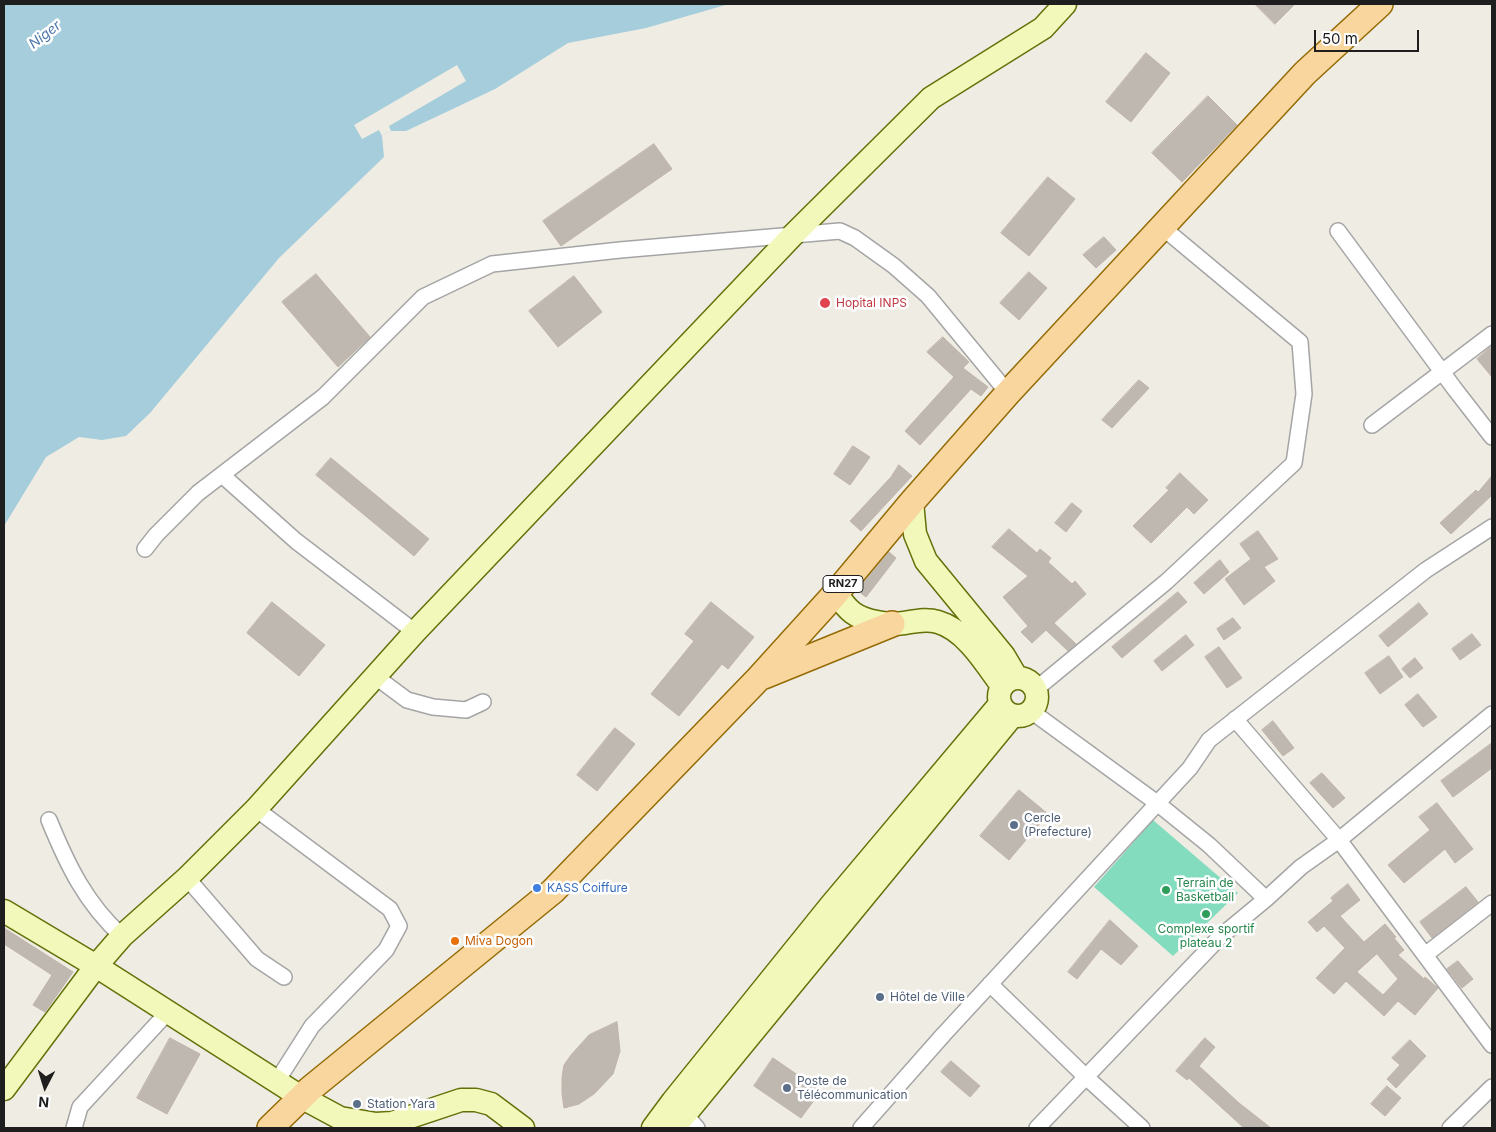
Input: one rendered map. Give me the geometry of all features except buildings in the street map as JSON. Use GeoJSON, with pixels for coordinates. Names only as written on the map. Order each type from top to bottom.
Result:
{"type":"FeatureCollection","features":[{"type":"Feature","properties":{"kind":"main road","name":"RN27"},"geometry":{"type":"LineString","coordinates":[[270,1128],[301,1096],[553,891],[759,678],[836,593],[912,502],[1008,393],[1305,73],[1380,4]]}},
{"type":"Feature","properties":{"kind":"main road"},"geometry":{"type":"LineString","coordinates":[[759,678],[892,624]]}},
{"type":"Feature","properties":{"kind":"street"},"geometry":{"type":"LineString","coordinates":[[4,1089],[96,966],[122,936],[187,878],[256,809],[415,632],[794,235],[931,98],[1043,28],[1065,4]]}},
{"type":"Feature","properties":{"kind":"street"},"geometry":{"type":"LineString","coordinates":[[654,1128],[682,1118],[729,1046],[1017,697],[1166,582],[1294,463],[1304,394],[1300,342],[1162,227]]}},
{"type":"Feature","properties":{"kind":"street"},"geometry":{"type":"LineString","coordinates":[[145,549],[156,535],[198,494],[323,397],[423,297],[492,264],[840,230],[855,238],[894,266],[928,296],[1008,393]]}},
{"type":"Feature","properties":{"kind":"street"},"geometry":{"type":"LineString","coordinates":[[1338,231],[1492,437]]}},
{"type":"Feature","properties":{"kind":"street"},"geometry":{"type":"LineString","coordinates":[[1372,425],[1492,334]]}},
{"type":"Feature","properties":{"kind":"street"},"geometry":{"type":"LineString","coordinates":[[222,475],[296,541],[415,632]]}},
{"type":"Feature","properties":{"kind":"street"},"geometry":{"type":"LineString","coordinates":[[912,502],[915,534],[926,561],[1004,656],[1017,697]]}},
{"type":"Feature","properties":{"kind":"street"},"geometry":{"type":"LineString","coordinates":[[861,1128],[990,984],[1190,768],[1209,740],[1426,570],[1492,526]]}},
{"type":"Feature","properties":{"kind":"street"},"geometry":{"type":"LineString","coordinates":[[836,593],[845,607],[854,615],[865,620],[892,624],[922,620],[939,622],[956,632],[977,652],[1017,697],[1209,845],[1266,899]]}},
{"type":"Feature","properties":{"kind":"street"},"geometry":{"type":"LineString","coordinates":[[376,677],[407,700],[433,707],[466,710],[483,702]]}},
{"type":"Feature","properties":{"kind":"street"},"geometry":{"type":"LineString","coordinates":[[1037,1128],[1220,937],[1301,867],[1339,840],[1492,714]]}},
{"type":"Feature","properties":{"kind":"street"},"geometry":{"type":"LineString","coordinates":[[1235,718],[1339,840],[1492,1045]]}},
{"type":"Feature","properties":{"kind":"street"},"geometry":{"type":"LineString","coordinates":[[256,809],[390,909],[399,926],[386,950],[312,1026],[277,1081]]}},
{"type":"Feature","properties":{"kind":"street"},"geometry":{"type":"LineString","coordinates":[[49,820],[79,885],[108,924],[122,936]]}},
{"type":"Feature","properties":{"kind":"street"},"geometry":{"type":"LineString","coordinates":[[187,878],[257,959],[284,977]]}},
{"type":"Feature","properties":{"kind":"street"},"geometry":{"type":"LineString","coordinates":[[1425,955],[1492,903]]}},
{"type":"Feature","properties":{"kind":"street"},"geometry":{"type":"LineString","coordinates":[[4,911],[96,966],[301,1096],[340,1118],[376,1124],[392,1123],[462,1100],[476,1100],[491,1104],[523,1128]]}},
{"type":"Feature","properties":{"kind":"street"},"geometry":{"type":"LineString","coordinates":[[990,984],[1142,1128]]}},
{"type":"Feature","properties":{"kind":"street"},"geometry":{"type":"LineString","coordinates":[[74,1128],[80,1107],[168,1012]]}},
{"type":"Feature","properties":{"kind":"street"},"geometry":{"type":"LineString","coordinates":[[1450,1128],[1492,1087]]}},
{"type":"Feature","properties":{"kind":"green space","name":"Terrain de Basketball"},"geometry":{"type":"Polygon","coordinates":[[[1153,820],[1238,893],[1173,956],[1094,887],[1153,820]]]}},
{"type":"Feature","properties":{"kind":"water","name":"Niger"},"geometry":{"type":"Polygon","coordinates":[[[4,4],[729,4],[646,28],[568,43],[495,89],[406,131],[391,131],[382,136],[384,157],[279,258],[150,413],[126,436],[102,440],[79,437],[46,457],[4,526],[4,4]]]}},
{"type":"Feature","properties":{"kind":"pier"},"geometry":{"type":"Polygon","coordinates":[[[457,65],[466,81],[389,126],[391,131],[382,136],[379,130],[362,139],[354,125],[457,65]]]}},
{"type":"Feature","properties":{"kind":"place","name":"Hopital INPS"},"geometry":{"type":"Point","coordinates":[825,303]}},
{"type":"Feature","properties":{"kind":"place","name":"Cercle (Prefecture)"},"geometry":{"type":"Point","coordinates":[1014,825]}},
{"type":"Feature","properties":{"kind":"place","name":"KASS Coiffure"},"geometry":{"type":"Point","coordinates":[537,888]}},
{"type":"Feature","properties":{"kind":"place","name":"Terrain de Basketball"},"geometry":{"type":"Point","coordinates":[1166,890]}},
{"type":"Feature","properties":{"kind":"place","name":"Complexe sportif plateau 2"},"geometry":{"type":"Point","coordinates":[1206,914]}},
{"type":"Feature","properties":{"kind":"place","name":"Miva Dogon"},"geometry":{"type":"Point","coordinates":[455,941]}},
{"type":"Feature","properties":{"kind":"place","name":"Hôtel de Ville"},"geometry":{"type":"Point","coordinates":[880,997]}},
{"type":"Feature","properties":{"kind":"place","name":"Poste de Télécommunication"},"geometry":{"type":"Point","coordinates":[787,1088]}},
{"type":"Feature","properties":{"kind":"place","name":"Station Yara"},"geometry":{"type":"Point","coordinates":[357,1104]}}]}
